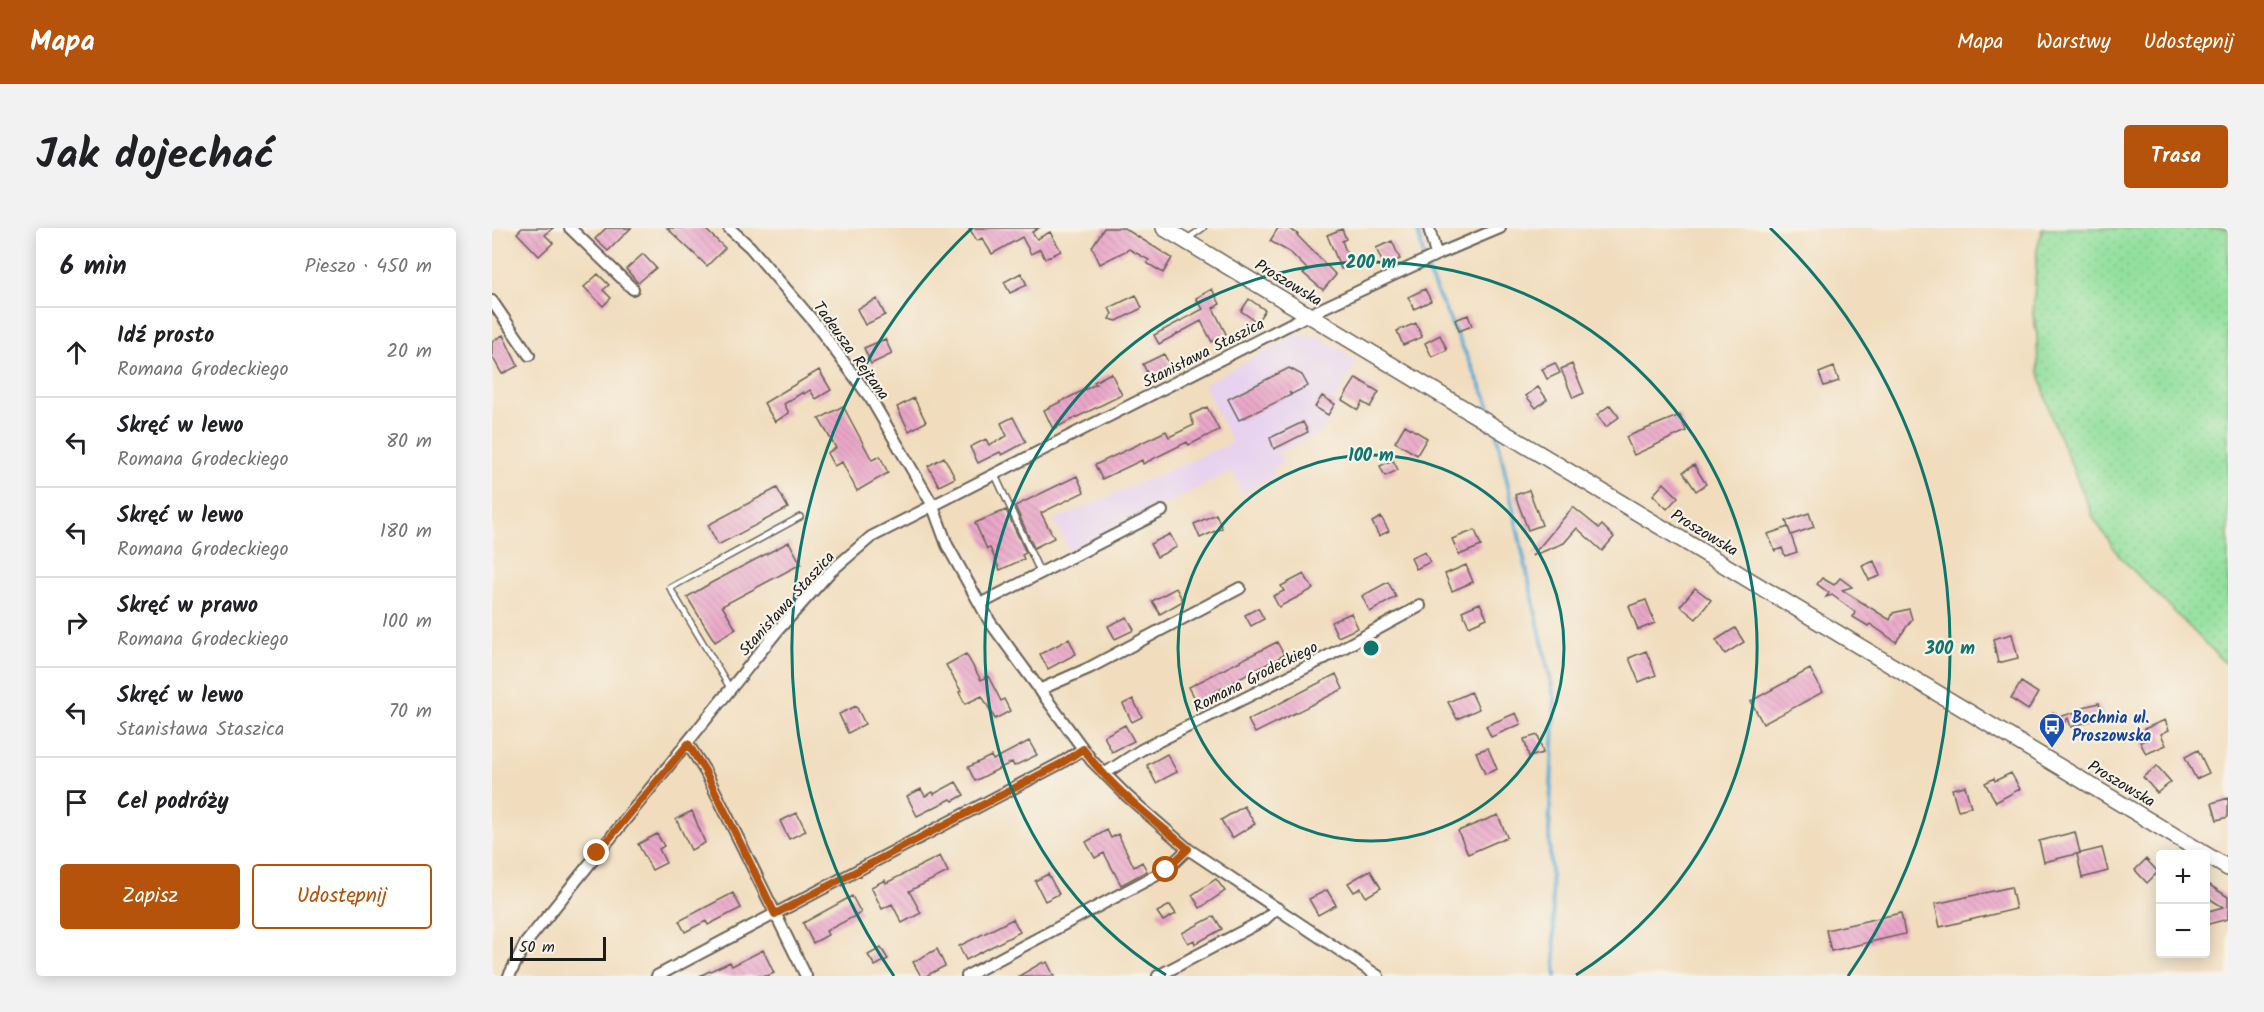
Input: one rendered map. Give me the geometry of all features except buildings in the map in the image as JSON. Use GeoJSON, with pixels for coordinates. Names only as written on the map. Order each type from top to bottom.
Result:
{"type":"FeatureCollection","features":[{"type":"Feature","properties":{"kind":"main road","name":"Proszowska"},"geometry":{"type":"LineString","coordinates":[[1164,228],[2228,868]]}},
{"type":"Feature","properties":{"kind":"street"},"geometry":{"type":"LineString","coordinates":[[570,228],[633,289]]}},
{"type":"Feature","properties":{"kind":"street","name":"Tadeusza Rejtana"},"geometry":{"type":"LineString","coordinates":[[729,228],[750,247],[815,323],[871,399],[932,504]]}},
{"type":"Feature","properties":{"kind":"street"},"geometry":{"type":"LineString","coordinates":[[1429,228],[1433,256]]}},
{"type":"Feature","properties":{"kind":"street","name":"Stanisława Staszica"},"geometry":{"type":"LineString","coordinates":[[509,976],[525,945],[778,630],[830,572],[871,537],[1308,315],[1433,256],[1500,228]]}},
{"type":"Feature","properties":{"kind":"street"},"geometry":{"type":"LineString","coordinates":[[492,301],[528,355]]}},
{"type":"Feature","properties":{"kind":"street"},"geometry":{"type":"LineString","coordinates":[[932,504],[947,545],[990,622],[1083,749],[1104,774],[1188,849],[1277,908],[1361,972],[1378,976]]}},
{"type":"Feature","properties":{"kind":"street"},"geometry":{"type":"LineString","coordinates":[[980,604],[1162,511]]}},
{"type":"Feature","properties":{"kind":"street"},"geometry":{"type":"LineString","coordinates":[[1039,690],[1089,668],[1240,588]]}},
{"type":"Feature","properties":{"kind":"street","name":"Romana Grodeckiego"},"geometry":{"type":"LineString","coordinates":[[1104,774],[1142,750],[1317,662],[1420,606]]}},
{"type":"Feature","properties":{"kind":"street"},"geometry":{"type":"LineString","coordinates":[[688,744],[705,771],[806,976]]}},
{"type":"Feature","properties":{"kind":"street"},"geometry":{"type":"LineString","coordinates":[[657,976],[1062,763],[1083,749]]}},
{"type":"Feature","properties":{"kind":"street"},"geometry":{"type":"LineString","coordinates":[[967,976],[1166,870],[1188,849]]}},
{"type":"Feature","properties":{"kind":"street"},"geometry":{"type":"LineString","coordinates":[[1158,976],[1264,920],[1277,908]]}},
{"type":"Feature","properties":{"kind":"lane"},"geometry":{"type":"LineString","coordinates":[[1185,241],[1203,228]]}},
{"type":"Feature","properties":{"kind":"lane"},"geometry":{"type":"LineString","coordinates":[[994,473],[1041,573]]}},
{"type":"Feature","properties":{"kind":"lane"},"geometry":{"type":"LineString","coordinates":[[731,690],[670,588],[800,517]]}},
{"type":"Feature","properties":{"kind":"shaded area"},"geometry":{"type":"Polygon","coordinates":[[[1298,334],[1319,336],[1357,362],[1335,401],[1339,404],[1320,434],[1279,452],[1284,462],[1272,469],[1275,476],[1243,493],[1232,471],[1070,553],[1054,520],[1232,443],[1204,384],[1298,334]]]}},
{"type":"Feature","properties":{"kind":"green space"},"geometry":{"type":"Polygon","coordinates":[[[2042,228],[2228,228],[2228,666],[2120,557],[2094,519],[2052,419],[2038,369],[2037,336],[2033,314],[2037,250],[2042,228]]]}},
{"type":"Feature","properties":{"kind":"waterway"},"geometry":{"type":"LineString","coordinates":[[1417,228],[1428,273],[1486,397],[1492,419]]}},
{"type":"Feature","properties":{"kind":"waterway"},"geometry":{"type":"LineString","coordinates":[[1497,435],[1555,701],[1549,832],[1556,976]]}},
{"type":"Feature","properties":{"kind":"place","name":"Bochnia ul. Proszowska"},"geometry":{"type":"Point","coordinates":[2052,749]}},
{"type":"Feature","properties":{"kind":"route"},"geometry":{"type":"LineString","coordinates":[[597,853],[688,744],[705,771],[775,914],[1062,763],[1083,749],[1127,796],[1188,849],[1166,870]]}}]}
